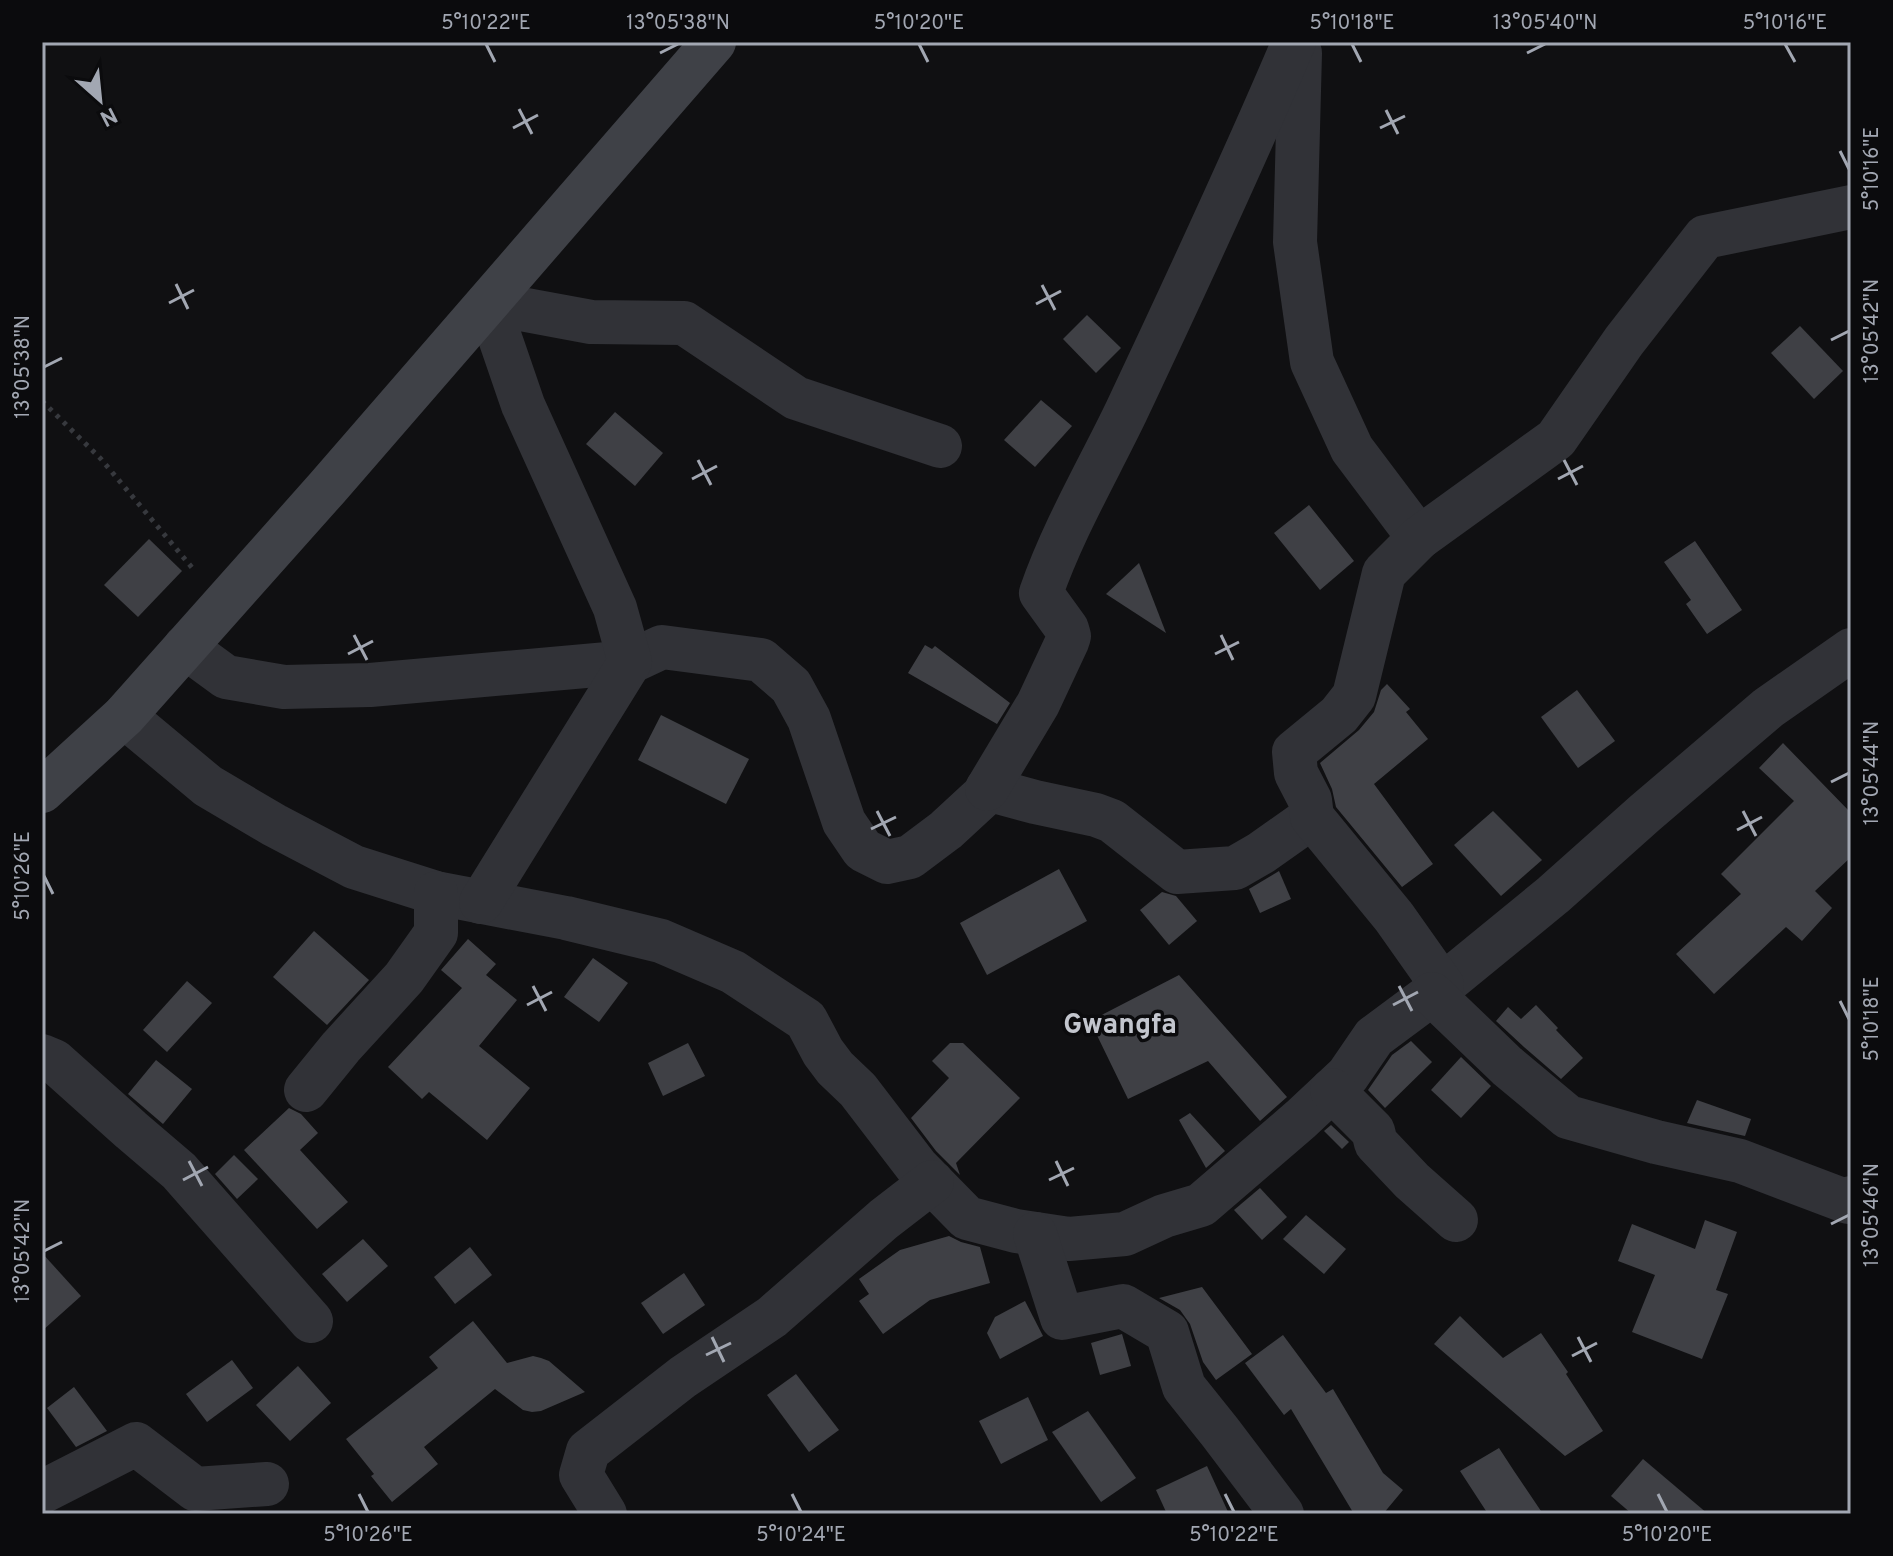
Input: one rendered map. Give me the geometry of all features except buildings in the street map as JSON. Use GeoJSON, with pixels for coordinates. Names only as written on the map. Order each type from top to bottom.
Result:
{"type":"FeatureCollection","features":[{"type":"Feature","properties":{"kind":"street"},"geometry":{"type":"LineString","coordinates":[[42,791],[124,716],[327,488],[714,42]]}},
{"type":"Feature","properties":{"kind":"street"},"geometry":{"type":"LineString","coordinates":[[1297,42],[1295,242],[1312,362],[1352,449],[1419,538]]}},
{"type":"Feature","properties":{"kind":"street"},"geometry":{"type":"LineString","coordinates":[[185,647],[226,677],[284,687],[370,685],[630,662],[662,647],[761,660],[791,686],[809,719],[844,822],[863,850],[887,862],[910,857],[946,830],[985,794],[1038,704],[1069,636],[1041,593],[1052,563],[1124,416],[1297,42]]}},
{"type":"Feature","properties":{"kind":"street"},"geometry":{"type":"LineString","coordinates":[[1851,207],[1705,237],[1624,341],[1556,439],[1419,538],[1384,573],[1354,696],[1339,715],[1294,752],[1296,773],[1310,800],[1312,817],[1394,917],[1437,990],[1507,1066],[1568,1117],[1656,1142],[1740,1161],[1848,1202],[1851,1198]]}},
{"type":"Feature","properties":{"kind":"street"},"geometry":{"type":"LineString","coordinates":[[488,303],[591,322],[684,323],[796,398],[940,446]]}},
{"type":"Feature","properties":{"kind":"street"},"geometry":{"type":"LineString","coordinates":[[481,902],[630,662],[615,608],[523,405],[488,303]]}},
{"type":"Feature","properties":{"kind":"street"},"geometry":{"type":"LineString","coordinates":[[124,716],[208,786],[354,867],[436,893],[566,918],[661,941],[733,972],[806,1020],[835,1068],[858,1090],[917,1167],[967,1218],[1016,1231],[1069,1239],[1125,1234],[1164,1216],[1201,1205],[1348,1075],[1374,1037],[1553,895],[1768,708],[1851,650]]}},
{"type":"Feature","properties":{"kind":"street"},"geometry":{"type":"LineString","coordinates":[[987,789],[1112,821],[1177,872],[1235,868],[1312,817]]}},
{"type":"Feature","properties":{"kind":"street"},"geometry":{"type":"LineString","coordinates":[[306,1090],[404,978],[436,933],[436,893]]}},
{"type":"Feature","properties":{"kind":"street"},"geometry":{"type":"LineString","coordinates":[[42,1056],[54,1061],[179,1171],[311,1321]]}},
{"type":"Feature","properties":{"kind":"street"},"geometry":{"type":"LineString","coordinates":[[1332,1090],[1373,1131],[1376,1143],[1412,1181],[1456,1220]]}},
{"type":"Feature","properties":{"kind":"street"},"geometry":{"type":"LineString","coordinates":[[605,1514],[581,1475],[588,1451],[683,1377],[772,1317],[884,1219],[932,1182]]}},
{"type":"Feature","properties":{"kind":"street"},"geometry":{"type":"LineString","coordinates":[[1035,1234],[1062,1318],[1123,1306],[1167,1332],[1184,1387],[1282,1514]]}},
{"type":"Feature","properties":{"kind":"street"},"geometry":{"type":"LineString","coordinates":[[42,1492],[136,1444],[195,1489],[267,1484]]}},
{"type":"Feature","properties":{"kind":"path"},"geometry":{"type":"LineString","coordinates":[[42,401],[101,459],[223,604]]}},
{"type":"Feature","properties":{"kind":"district","name":"Gwangfa"},"geometry":{"type":"Point","coordinates":[1120,1026]}}]}
